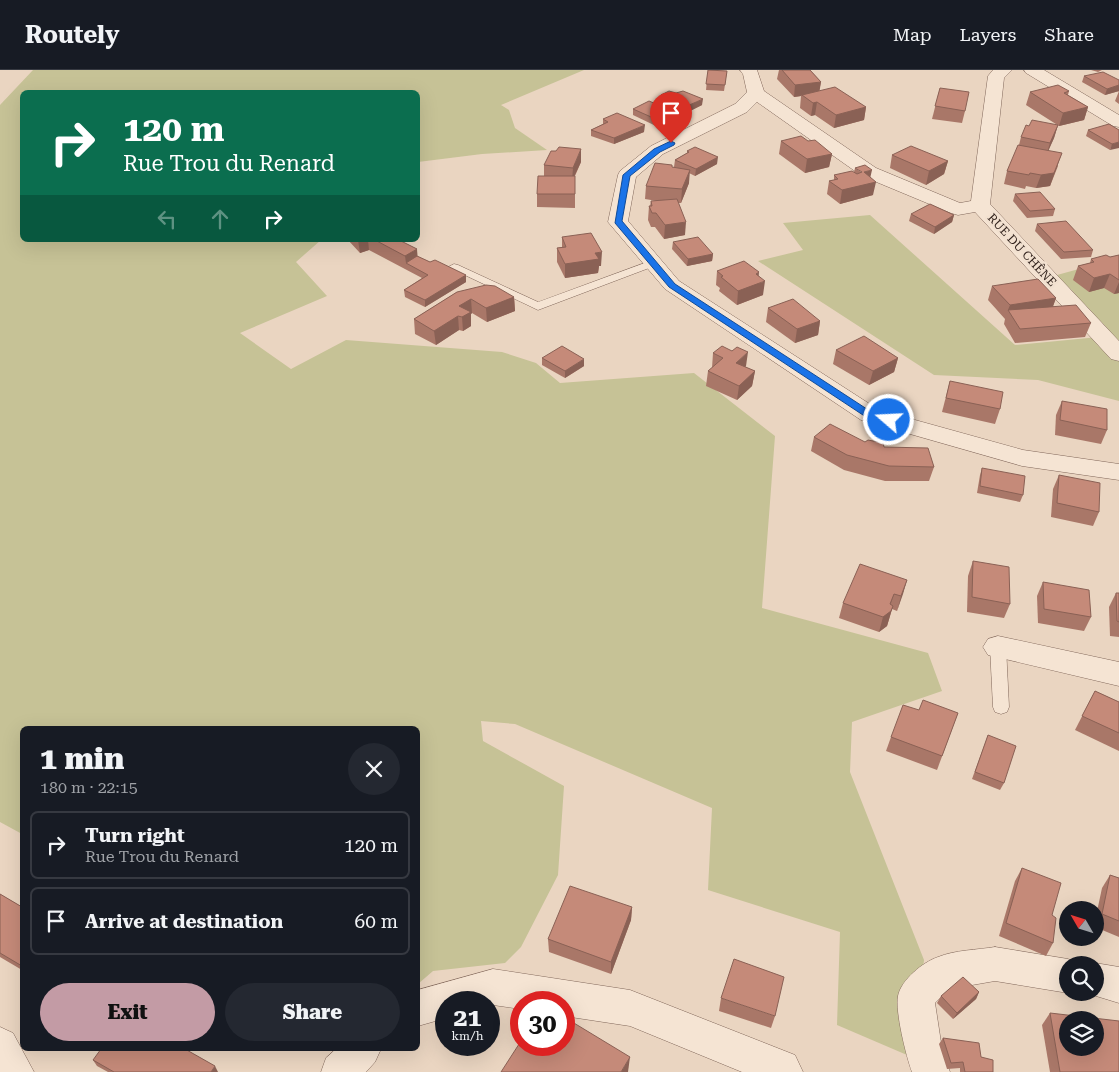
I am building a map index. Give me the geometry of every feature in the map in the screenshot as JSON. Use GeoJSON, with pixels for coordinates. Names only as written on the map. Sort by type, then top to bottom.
{"type":"FeatureCollection","features":[{"type":"Feature","properties":{"kind":"street"},"geometry":{"type":"LineString","coordinates":[[748,70],[751,73],[756,93],[869,172],[958,209],[980,205]]}},
{"type":"Feature","properties":{"kind":"street","name":"RUE DU CHÊNE"},"geometry":{"type":"LineString","coordinates":[[1004,70],[996,76],[980,205],[1119,354]]}},
{"type":"Feature","properties":{"kind":"street"},"geometry":{"type":"LineString","coordinates":[[1032,70],[1119,122]]}},
{"type":"Feature","properties":{"kind":"street"},"geometry":{"type":"LineString","coordinates":[[756,93],[741,108],[657,150],[626,175],[618,222],[672,285],[870,415],[1022,458],[1119,472]]}},
{"type":"Feature","properties":{"kind":"street"},"geometry":{"type":"LineString","coordinates":[[998,647],[1119,674]]}},
{"type":"Feature","properties":{"kind":"street"},"geometry":{"type":"LineString","coordinates":[[930,1072],[923,1049],[916,997],[940,973],[995,964],[1059,975]]}},
{"type":"Feature","properties":{"kind":"street"},"geometry":{"type":"LineString","coordinates":[[1104,982],[1119,985]]}},
{"type":"Feature","properties":{"kind":"street"},"geometry":{"type":"LineString","coordinates":[[420,1007],[493,987],[630,1008],[781,1069],[784,1072]]}},
{"type":"Feature","properties":{"kind":"street"},"geometry":{"type":"LineString","coordinates":[[0,1046],[15,1072]]}},
{"type":"Feature","properties":{"kind":"street"},"geometry":{"type":"LineString","coordinates":[[340,1072],[360,1051]]}},
{"type":"Feature","properties":{"kind":"lane"},"geometry":{"type":"LineString","coordinates":[[454,267],[538,306],[653,263]]}},
{"type":"Feature","properties":{"kind":"lane"},"geometry":{"type":"LineString","coordinates":[[998,647],[1001,707]]}},
{"type":"Feature","properties":{"kind":"shaded area"},"geometry":{"type":"Polygon","coordinates":[[[33,70],[584,70],[501,105],[509,110],[515,128],[547,150],[482,154],[420,162],[420,90],[20,90],[20,242],[319,242],[296,262],[327,296],[240,333],[291,369],[346,340],[502,352],[536,363],[560,383],[694,373],[775,436],[762,608],[928,653],[942,691],[852,722],[850,772],[924,960],[914,1058],[837,1025],[840,932],[708,890],[712,808],[515,724],[481,721],[483,741],[564,786],[558,875],[521,947],[505,963],[433,971],[420,982],[420,726],[20,726],[20,833],[0,822],[0,105],[33,70]]]}},
{"type":"Feature","properties":{"kind":"shaded area"},"geometry":{"type":"Polygon","coordinates":[[[870,215],[1015,345],[1109,336],[1057,275],[1119,258],[1119,401],[1038,380],[934,375],[758,261],[803,250],[783,223],[870,215]]]}},
{"type":"Feature","properties":{"kind":"building"},"geometry":{"type":"Polygon","coordinates":[[[708,70],[727,71],[725,85],[706,84],[708,70]]]}},
{"type":"Feature","properties":{"kind":"building"},"geometry":{"type":"Polygon","coordinates":[[[782,70],[810,70],[821,82],[795,85],[782,70]]]}},
{"type":"Feature","properties":{"kind":"building"},"geometry":{"type":"Polygon","coordinates":[[[1103,72],[1119,80],[1119,85],[1107,89],[1084,76],[1103,72]]]}},
{"type":"Feature","properties":{"kind":"building"},"geometry":{"type":"Polygon","coordinates":[[[1058,85],[1069,91],[1064,93],[1088,107],[1063,113],[1030,92],[1058,85]]]}},
{"type":"Feature","properties":{"kind":"building"},"geometry":{"type":"Polygon","coordinates":[[[835,87],[866,107],[836,115],[817,102],[813,103],[802,95],[835,87]]]}},
{"type":"Feature","properties":{"kind":"building"},"geometry":{"type":"Polygon","coordinates":[[[940,88],[969,92],[965,111],[935,106],[940,88]]]}},
{"type":"Feature","properties":{"kind":"building"},"geometry":{"type":"Polygon","coordinates":[[[669,91],[676,93],[683,91],[703,99],[687,106],[661,95],[669,91]]]}},
{"type":"Feature","properties":{"kind":"building"},"geometry":{"type":"Polygon","coordinates":[[[649,101],[675,112],[658,120],[633,109],[649,101]]]}},
{"type":"Feature","properties":{"kind":"building"},"geometry":{"type":"Polygon","coordinates":[[[617,113],[645,125],[614,138],[591,130],[608,122],[603,119],[617,113]]]}},
{"type":"Feature","properties":{"kind":"building"},"geometry":{"type":"Polygon","coordinates":[[[1032,120],[1058,125],[1050,143],[1021,137],[1026,125],[1029,126],[1032,120]]]}},
{"type":"Feature","properties":{"kind":"building"},"geometry":{"type":"Polygon","coordinates":[[[1109,124],[1119,130],[1119,142],[1112,144],[1088,130],[1109,124]]]}},
{"type":"Feature","properties":{"kind":"building"},"geometry":{"type":"Polygon","coordinates":[[[801,136],[808,141],[815,140],[832,154],[807,159],[781,141],[801,136]]]}},
{"type":"Feature","properties":{"kind":"building"},"geometry":{"type":"Polygon","coordinates":[[[1018,145],[1062,153],[1054,173],[1041,175],[1030,173],[1029,175],[1007,171],[1018,145]]]}},
{"type":"Feature","properties":{"kind":"building"},"geometry":{"type":"Polygon","coordinates":[[[911,146],[948,161],[929,171],[892,155],[911,146]]]}},
{"type":"Feature","properties":{"kind":"building"},"geometry":{"type":"Polygon","coordinates":[[[559,147],[581,149],[573,168],[544,165],[551,151],[556,151],[559,147]]]}},
{"type":"Feature","properties":{"kind":"building"},"geometry":{"type":"Polygon","coordinates":[[[695,147],[718,157],[696,169],[675,160],[695,147]]]}},
{"type":"Feature","properties":{"kind":"building"},"geometry":{"type":"Polygon","coordinates":[[[655,163],[690,170],[682,189],[646,186],[655,163]]]}},
{"type":"Feature","properties":{"kind":"building"},"geometry":{"type":"Polygon","coordinates":[[[865,165],[872,170],[864,172],[876,182],[842,190],[829,181],[838,179],[834,175],[852,171],[857,174],[862,172],[855,168],[865,165]]]}},
{"type":"Feature","properties":{"kind":"building"},"geometry":{"type":"Polygon","coordinates":[[[538,176],[575,176],[575,194],[537,194],[538,176]]]}},
{"type":"Feature","properties":{"kind":"building"},"geometry":{"type":"Polygon","coordinates":[[[1040,192],[1055,209],[1030,211],[1015,194],[1040,192]]]}},
{"type":"Feature","properties":{"kind":"building"},"geometry":{"type":"Polygon","coordinates":[[[677,199],[686,222],[665,225],[656,213],[652,213],[649,206],[652,206],[651,201],[677,199]]]}},
{"type":"Feature","properties":{"kind":"building"},"geometry":{"type":"Polygon","coordinates":[[[930,204],[954,215],[935,227],[911,214],[930,204]]]}},
{"type":"Feature","properties":{"kind":"building"},"geometry":{"type":"Polygon","coordinates":[[[1066,221],[1093,250],[1064,252],[1037,224],[1066,221]]]}},
{"type":"Feature","properties":{"kind":"building"},"geometry":{"type":"Polygon","coordinates":[[[591,233],[602,252],[595,253],[599,259],[565,264],[557,248],[566,247],[562,237],[591,233]]]}},
{"type":"Feature","properties":{"kind":"building"},"geometry":{"type":"Polygon","coordinates":[[[698,237],[713,254],[688,259],[673,242],[698,237]]]}},
{"type":"Feature","properties":{"kind":"building"},"geometry":{"type":"Polygon","coordinates":[[[379,242],[403,242],[417,249],[405,256],[379,242]]]}},
{"type":"Feature","properties":{"kind":"building"},"geometry":{"type":"Polygon","coordinates":[[[1106,255],[1110,257],[1119,255],[1119,280],[1110,274],[1094,278],[1078,266],[1094,262],[1091,259],[1106,255]]]}},
{"type":"Feature","properties":{"kind":"building"},"geometry":{"type":"Polygon","coordinates":[[[417,256],[430,262],[435,260],[466,275],[425,300],[404,290],[428,275],[406,263],[417,256]]]}},
{"type":"Feature","properties":{"kind":"building"},"geometry":{"type":"Polygon","coordinates":[[[744,261],[759,272],[756,274],[765,281],[738,291],[721,277],[723,276],[717,271],[744,261]]]}},
{"type":"Feature","properties":{"kind":"building"},"geometry":{"type":"Polygon","coordinates":[[[1038,279],[1056,298],[1010,305],[992,286],[1038,279]]]}},
{"type":"Feature","properties":{"kind":"building"},"geometry":{"type":"Polygon","coordinates":[[[486,285],[495,286],[514,297],[486,308],[471,299],[459,306],[471,312],[462,317],[458,316],[434,331],[414,319],[457,292],[486,285]]]}},
{"type":"Feature","properties":{"kind":"building"},"geometry":{"type":"Polygon","coordinates":[[[793,299],[820,321],[797,329],[768,308],[793,299]]]}},
{"type":"Feature","properties":{"kind":"building"},"geometry":{"type":"Polygon","coordinates":[[[1076,305],[1091,323],[1020,329],[1008,310],[1076,305]]]}},
{"type":"Feature","properties":{"kind":"building"},"geometry":{"type":"Polygon","coordinates":[[[864,336],[898,358],[873,371],[836,350],[864,336]]]}},
{"type":"Feature","properties":{"kind":"building"},"geometry":{"type":"Polygon","coordinates":[[[562,346],[584,359],[565,371],[542,358],[562,346]]]}},
{"type":"Feature","properties":{"kind":"building"},"geometry":{"type":"Polygon","coordinates":[[[722,346],[732,351],[737,347],[748,352],[736,363],[755,371],[739,386],[708,371],[723,358],[713,353],[722,346]]]}},
{"type":"Feature","properties":{"kind":"building"},"geometry":{"type":"Polygon","coordinates":[[[950,381],[1003,392],[1000,409],[946,398],[950,381]]]}},
{"type":"Feature","properties":{"kind":"building"},"geometry":{"type":"Polygon","coordinates":[[[1062,401],[1107,409],[1107,430],[1060,420],[1062,401]]]}},
{"type":"Feature","properties":{"kind":"building"},"geometry":{"type":"Polygon","coordinates":[[[830,424],[865,442],[868,440],[883,443],[884,447],[928,448],[934,467],[889,466],[847,455],[814,437],[830,424]]]}},
{"type":"Feature","properties":{"kind":"building"},"geometry":{"type":"Polygon","coordinates":[[[982,468],[1025,476],[1023,495],[980,486],[982,468]]]}},
{"type":"Feature","properties":{"kind":"building"},"geometry":{"type":"Polygon","coordinates":[[[1059,475],[1100,483],[1099,512],[1057,503],[1059,475]]]}},
{"type":"Feature","properties":{"kind":"building"},"geometry":{"type":"Polygon","coordinates":[[[973,561],[1009,567],[1010,604],[972,597],[973,561]]]}},
{"type":"Feature","properties":{"kind":"building"},"geometry":{"type":"Polygon","coordinates":[[[860,564],[907,580],[901,596],[894,594],[890,604],[893,606],[891,611],[883,617],[843,603],[860,564]]]}},
{"type":"Feature","properties":{"kind":"building"},"geometry":{"type":"Polygon","coordinates":[[[1043,582],[1089,590],[1091,617],[1044,609],[1043,582]]]}},
{"type":"Feature","properties":{"kind":"building"},"geometry":{"type":"Polygon","coordinates":[[[1116,593],[1119,593],[1119,622],[1117,621],[1116,593]]]}},
{"type":"Feature","properties":{"kind":"building"},"geometry":{"type":"Polygon","coordinates":[[[1095,691],[1119,702],[1119,733],[1082,716],[1095,691]]]}},
{"type":"Feature","properties":{"kind":"building"},"geometry":{"type":"Polygon","coordinates":[[[923,700],[958,713],[942,756],[891,737],[903,705],[919,710],[923,700]]]}},
{"type":"Feature","properties":{"kind":"building"},"geometry":{"type":"Polygon","coordinates":[[[988,735],[1016,746],[1004,783],[975,772],[988,735]]]}},
{"type":"Feature","properties":{"kind":"building"},"geometry":{"type":"Polygon","coordinates":[[[1022,868],[1061,883],[1052,915],[1056,918],[1053,943],[1006,923],[1022,868]]]}},
{"type":"Feature","properties":{"kind":"building"},"geometry":{"type":"Polygon","coordinates":[[[1110,875],[1119,878],[1119,921],[1104,915],[1104,904],[1110,875]]]}},
{"type":"Feature","properties":{"kind":"building"},"geometry":{"type":"Polygon","coordinates":[[[570,886],[632,907],[611,962],[548,939],[570,886]]]}},
{"type":"Feature","properties":{"kind":"building"},"geometry":{"type":"Polygon","coordinates":[[[0,894],[20,906],[20,965],[0,953],[0,894]]]}},
{"type":"Feature","properties":{"kind":"building"},"geometry":{"type":"Polygon","coordinates":[[[734,959],[784,977],[775,1016],[721,998],[734,959]]]}},
{"type":"Feature","properties":{"kind":"building"},"geometry":{"type":"Polygon","coordinates":[[[963,977],[979,992],[957,1013],[941,996],[963,977]]]}},
{"type":"Feature","properties":{"kind":"building"},"geometry":{"type":"Polygon","coordinates":[[[1050,1013],[1059,1014],[1059,1056],[1104,1056],[1104,1019],[1119,1021],[1119,1072],[1060,1072],[1050,1013]]]}},
{"type":"Feature","properties":{"kind":"building"},"geometry":{"type":"Polygon","coordinates":[[[575,1024],[630,1057],[621,1072],[501,1072],[511,1056],[575,1056],[575,1024]]]}},
{"type":"Feature","properties":{"kind":"building"},"geometry":{"type":"Polygon","coordinates":[[[943,1038],[979,1043],[981,1057],[993,1060],[993,1072],[965,1072],[963,1062],[951,1063],[943,1038]]]}},
{"type":"Feature","properties":{"kind":"building"},"geometry":{"type":"Polygon","coordinates":[[[100,1051],[189,1051],[215,1066],[211,1072],[114,1072],[93,1060],[100,1051]]]}},
{"type":"Feature","properties":{"kind":"route"},"geometry":{"type":"LineString","coordinates":[[671,143],[657,150],[626,175],[618,222],[672,285],[870,415],[889,420]]}}]}
